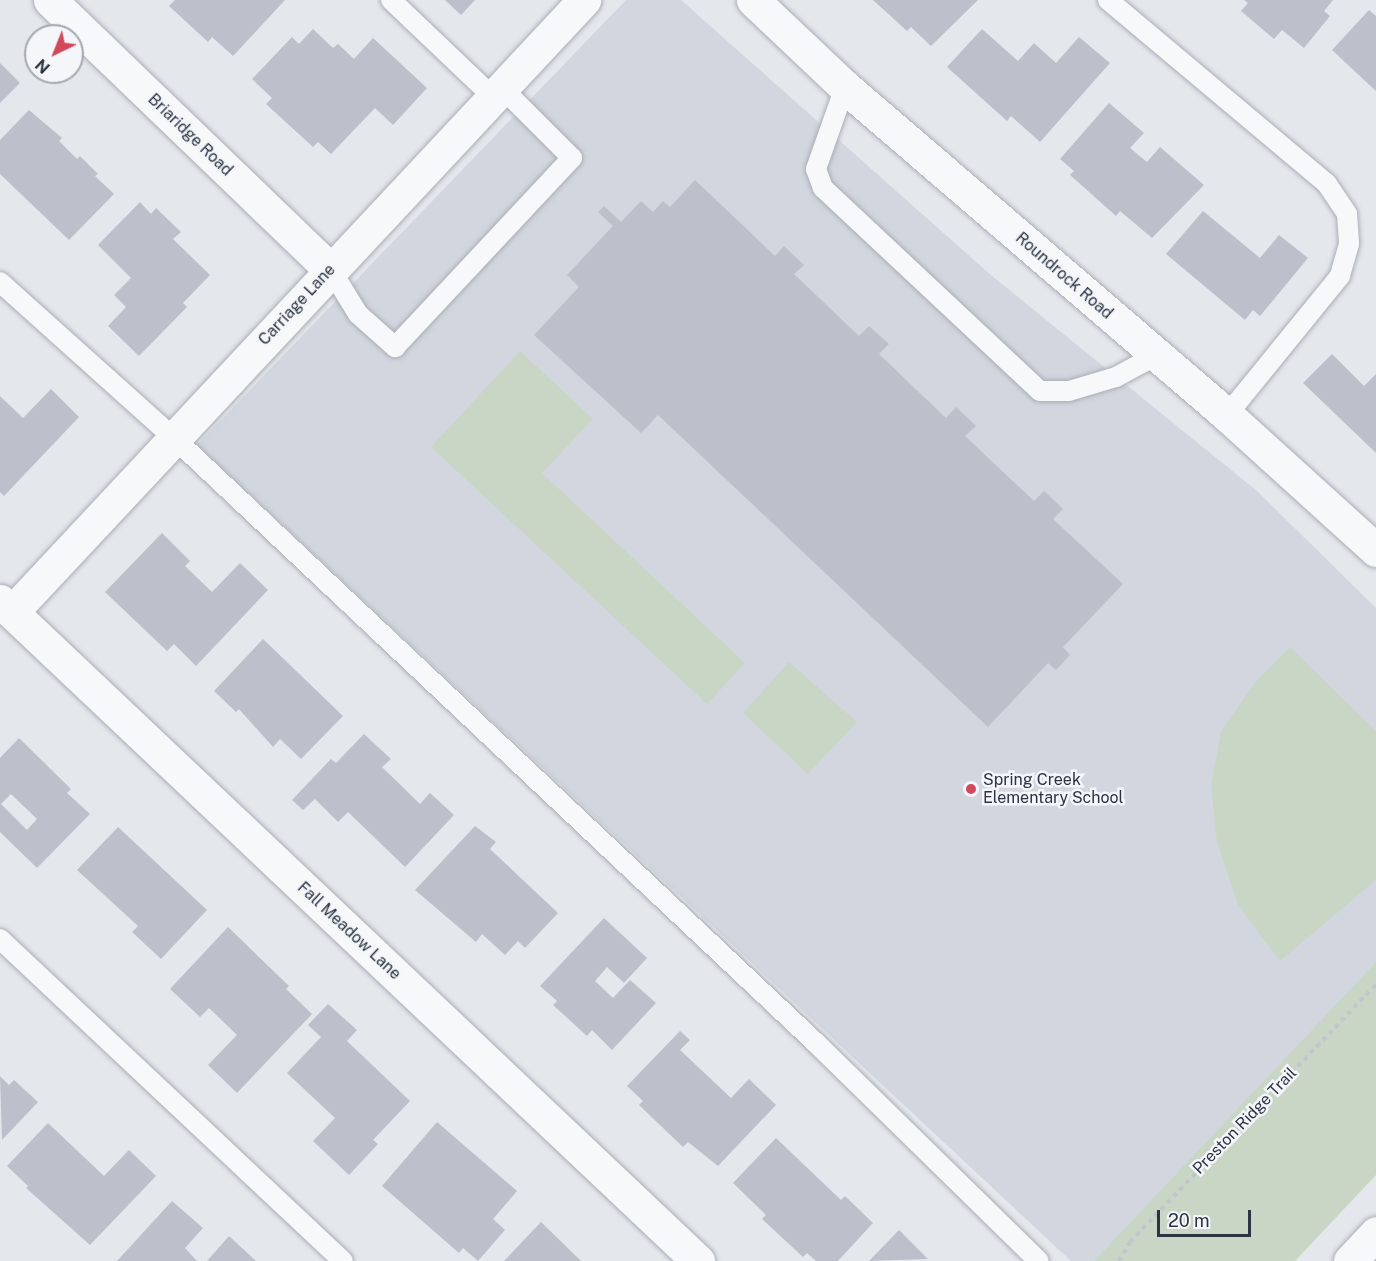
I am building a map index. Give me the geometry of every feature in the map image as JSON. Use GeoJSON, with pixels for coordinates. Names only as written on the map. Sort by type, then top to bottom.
{"type":"FeatureCollection","features":[{"type":"Feature","properties":{"kind":"street","name":"Briaridge Road"},"geometry":{"type":"LineString","coordinates":[[50,0],[330,270]]}},
{"type":"Feature","properties":{"kind":"street","name":"Carriage Lane"},"geometry":{"type":"LineString","coordinates":[[6,607],[174,438],[585,0]]}},
{"type":"Feature","properties":{"kind":"street","name":"Roundrock Road"},"geometry":{"type":"LineString","coordinates":[[753,0],[845,87],[1227,415],[1376,550]]}},
{"type":"Feature","properties":{"kind":"street","name":"Fall Meadow Lane"},"geometry":{"type":"LineString","coordinates":[[6,607],[698,1261]]}},
{"type":"Feature","properties":{"kind":"street"},"geometry":{"type":"LineString","coordinates":[[1350,1261],[1376,1233]]}},
{"type":"Feature","properties":{"kind":"lane"},"geometry":{"type":"LineString","coordinates":[[330,270],[358,314],[395,347],[572,158],[392,0]]}},
{"type":"Feature","properties":{"kind":"lane"},"geometry":{"type":"LineString","coordinates":[[1108,0],[1327,184],[1347,214],[1349,244],[1340,276],[1227,415]]}},
{"type":"Feature","properties":{"kind":"lane"},"geometry":{"type":"LineString","coordinates":[[845,87],[816,169],[823,188],[1040,391],[1069,391],[1116,377],[1156,355]]}},
{"type":"Feature","properties":{"kind":"lane"},"geometry":{"type":"LineString","coordinates":[[0,282],[174,438],[815,1042],[1039,1261]]}},
{"type":"Feature","properties":{"kind":"lane"},"geometry":{"type":"LineString","coordinates":[[0,939],[343,1261]]}},
{"type":"Feature","properties":{"kind":"path","name":"Preston Ridge Trail"},"geometry":{"type":"LineString","coordinates":[[1119,1261],[1130,1242],[1376,985]]}},
{"type":"Feature","properties":{"kind":"shaded area","name":"Spring Creek Elementary School"},"geometry":{"type":"Polygon","coordinates":[[[626,0],[681,0],[992,276],[1257,491],[1376,608],[1376,970],[1105,1261],[1071,1261],[197,445],[626,0]]]}},
{"type":"Feature","properties":{"kind":"green space"},"geometry":{"type":"Polygon","coordinates":[[[520,351],[593,419],[542,473],[745,663],[707,704],[431,447],[520,351]]]}},
{"type":"Feature","properties":{"kind":"green space"},"geometry":{"type":"Polygon","coordinates":[[[1290,647],[1376,731],[1376,880],[1280,961],[1238,905],[1217,842],[1211,786],[1221,731],[1253,685],[1290,647]]]}},
{"type":"Feature","properties":{"kind":"green space"},"geometry":{"type":"Polygon","coordinates":[[[789,662],[857,722],[808,774],[743,713],[789,662]]]}},
{"type":"Feature","properties":{"kind":"green space"},"geometry":{"type":"Polygon","coordinates":[[[1376,962],[1376,1175],[1295,1261],[1094,1261],[1376,962]]]}},
{"type":"Feature","properties":{"kind":"building"},"geometry":{"type":"Polygon","coordinates":[[[175,0],[285,0],[233,56],[212,37],[208,42],[169,6],[175,0]]]}},
{"type":"Feature","properties":{"kind":"building"},"geometry":{"type":"Polygon","coordinates":[[[445,0],[475,0],[461,15],[445,0]]]}},
{"type":"Feature","properties":{"kind":"building"},"geometry":{"type":"Polygon","coordinates":[[[873,0],[978,0],[931,46],[911,27],[907,31],[873,0]]]}},
{"type":"Feature","properties":{"kind":"building"},"geometry":{"type":"Polygon","coordinates":[[[1244,0],[1333,0],[1324,11],[1330,16],[1304,48],[1282,30],[1274,39],[1241,11],[1248,3],[1244,0]]]}},
{"type":"Feature","properties":{"kind":"building"},"geometry":{"type":"Polygon","coordinates":[[[1369,10],[1376,16],[1376,91],[1332,50],[1369,10]]]}},
{"type":"Feature","properties":{"kind":"building"},"geometry":{"type":"Polygon","coordinates":[[[313,29],[333,48],[338,44],[354,59],[373,38],[427,88],[393,125],[375,108],[331,154],[318,142],[313,147],[266,104],[272,98],[252,79],[292,37],[299,44],[313,29]]]}},
{"type":"Feature","properties":{"kind":"building"},"geometry":{"type":"Polygon","coordinates":[[[982,29],[1018,61],[1034,43],[1056,63],[1079,37],[1110,63],[1040,142],[1011,116],[1007,121],[947,67],[982,29]]]}},
{"type":"Feature","properties":{"kind":"building"},"geometry":{"type":"Polygon","coordinates":[[[0,63],[20,83],[0,103],[0,63]]]}},
{"type":"Feature","properties":{"kind":"building"},"geometry":{"type":"Polygon","coordinates":[[[1109,103],[1144,133],[1130,148],[1147,162],[1160,147],[1204,185],[1152,238],[1120,211],[1116,216],[1070,175],[1074,171],[1060,159],[1109,103]]]}},
{"type":"Feature","properties":{"kind":"building"},"geometry":{"type":"Polygon","coordinates":[[[29,110],[62,138],[59,141],[77,159],[80,156],[98,174],[95,176],[114,194],[69,240],[0,174],[0,140],[29,110]]]}},
{"type":"Feature","properties":{"kind":"building"},"geometry":{"type":"Polygon","coordinates":[[[695,180],[775,256],[784,246],[804,265],[794,274],[859,336],[869,326],[889,344],[879,354],[946,418],[956,407],[976,426],[965,436],[1034,501],[1044,491],[1063,509],[1053,519],[1123,584],[1063,647],[1070,655],[1056,670],[1048,663],[988,727],[658,415],[641,433],[534,335],[579,287],[567,275],[613,226],[598,212],[604,206],[621,222],[641,201],[653,212],[663,201],[670,207],[695,180]]]}},
{"type":"Feature","properties":{"kind":"building"},"geometry":{"type":"Polygon","coordinates":[[[140,202],[151,214],[156,208],[181,232],[173,239],[210,275],[183,303],[187,307],[139,356],[108,326],[126,307],[114,295],[131,278],[98,245],[140,202]]]}},
{"type":"Feature","properties":{"kind":"building"},"geometry":{"type":"Polygon","coordinates":[[[1203,211],[1260,258],[1279,235],[1308,258],[1260,316],[1253,310],[1245,320],[1166,254],[1203,211]]]}},
{"type":"Feature","properties":{"kind":"building"},"geometry":{"type":"Polygon","coordinates":[[[1332,354],[1364,386],[1376,374],[1376,453],[1303,383],[1332,354]]]}},
{"type":"Feature","properties":{"kind":"building"},"geometry":{"type":"Polygon","coordinates":[[[51,389],[79,417],[4,496],[0,492],[0,396],[23,418],[51,389]]]}},
{"type":"Feature","properties":{"kind":"building"},"geometry":{"type":"Polygon","coordinates":[[[162,533],[190,561],[185,566],[212,592],[240,563],[268,590],[196,666],[174,644],[167,651],[105,592],[162,533]]]}},
{"type":"Feature","properties":{"kind":"building"},"geometry":{"type":"Polygon","coordinates":[[[263,639],[343,716],[301,759],[280,739],[273,747],[239,709],[236,712],[214,691],[263,639]]]}},
{"type":"Feature","properties":{"kind":"building"},"geometry":{"type":"Polygon","coordinates":[[[364,734],[391,759],[382,767],[420,804],[430,793],[454,815],[405,867],[348,812],[338,822],[315,799],[303,810],[292,800],[331,759],[336,763],[364,734]]]}},
{"type":"Feature","properties":{"kind":"building"},"geometry":{"type":"Polygon","coordinates":[[[19,738],[71,789],[67,793],[90,814],[37,868],[0,832],[0,758],[19,738]],[[11,794],[1,804],[27,830],[37,819],[11,794]]]}},
{"type":"Feature","properties":{"kind":"building"},"geometry":{"type":"Polygon","coordinates":[[[475,826],[496,842],[490,849],[558,913],[525,948],[518,941],[505,955],[482,934],[476,942],[415,890],[475,826]]]}},
{"type":"Feature","properties":{"kind":"building"},"geometry":{"type":"Polygon","coordinates":[[[118,827],[207,910],[161,959],[132,932],[138,926],[77,870],[118,827]]]}},
{"type":"Feature","properties":{"kind":"building"},"geometry":{"type":"Polygon","coordinates":[[[604,918],[647,958],[624,983],[607,967],[595,981],[613,998],[630,980],[656,1003],[612,1050],[592,1030],[587,1036],[553,1005],[557,1001],[540,986],[604,918]]]}},
{"type":"Feature","properties":{"kind":"building"},"geometry":{"type":"Polygon","coordinates":[[[228,927],[289,986],[286,989],[312,1014],[237,1093],[208,1065],[237,1035],[209,1008],[200,1017],[170,989],[228,927]]]}},
{"type":"Feature","properties":{"kind":"building"},"geometry":{"type":"Polygon","coordinates":[[[328,1004],[357,1030],[347,1041],[410,1101],[373,1140],[378,1144],[349,1175],[313,1141],[335,1118],[287,1073],[321,1037],[308,1025],[328,1004]]]}},
{"type":"Feature","properties":{"kind":"building"},"geometry":{"type":"Polygon","coordinates":[[[680,1031],[690,1040],[680,1050],[731,1098],[749,1079],[776,1105],[718,1166],[688,1142],[683,1147],[639,1105],[643,1101],[627,1086],[680,1031]]]}},
{"type":"Feature","properties":{"kind":"building"},"geometry":{"type":"Polygon","coordinates":[[[0,1076],[9,1085],[14,1080],[38,1102],[2,1140],[0,1076]]]}},
{"type":"Feature","properties":{"kind":"building"},"geometry":{"type":"Polygon","coordinates":[[[437,1122],[517,1191],[493,1219],[505,1230],[478,1261],[463,1248],[459,1253],[382,1186],[437,1122]]]}},
{"type":"Feature","properties":{"kind":"building"},"geometry":{"type":"Polygon","coordinates":[[[48,1123],[104,1176],[129,1150],[156,1176],[90,1245],[26,1188],[28,1186],[7,1166],[48,1123]]]}},
{"type":"Feature","properties":{"kind":"building"},"geometry":{"type":"Polygon","coordinates":[[[776,1138],[841,1200],[845,1196],[873,1223],[838,1261],[816,1261],[807,1253],[803,1257],[762,1219],[766,1215],[733,1183],[776,1138]]]}},
{"type":"Feature","properties":{"kind":"building"},"geometry":{"type":"Polygon","coordinates":[[[172,1201],[203,1228],[185,1248],[197,1261],[117,1261],[172,1201]]]}},
{"type":"Feature","properties":{"kind":"building"},"geometry":{"type":"Polygon","coordinates":[[[541,1222],[581,1261],[504,1261],[541,1222]]]}},
{"type":"Feature","properties":{"kind":"building"},"geometry":{"type":"Polygon","coordinates":[[[899,1230],[928,1259],[869,1261],[899,1230]]]}},
{"type":"Feature","properties":{"kind":"building"},"geometry":{"type":"Polygon","coordinates":[[[229,1236],[256,1261],[207,1261],[229,1236]]]}},
{"type":"Feature","properties":{"kind":"place","name":"Spring Creek Elementary School"},"geometry":{"type":"Point","coordinates":[971,789]}}]}
